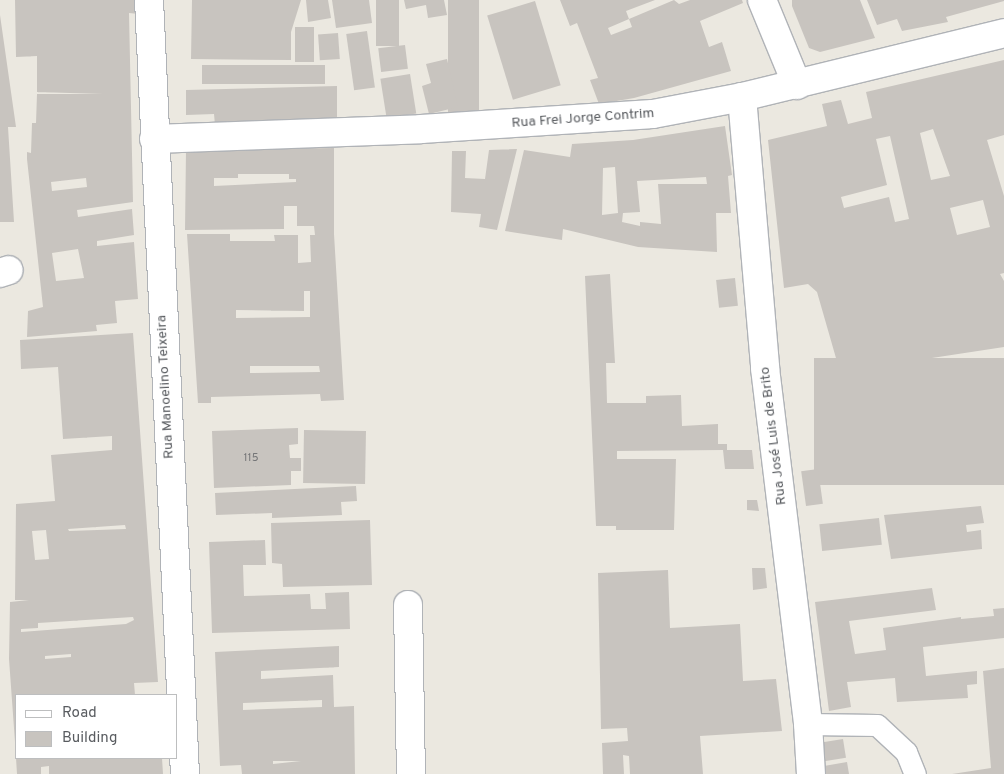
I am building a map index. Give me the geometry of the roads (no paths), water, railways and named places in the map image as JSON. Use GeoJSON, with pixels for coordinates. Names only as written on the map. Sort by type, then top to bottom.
{"type":"FeatureCollection","features":[{"type":"Feature","properties":{"kind":"street","name":"Rua Manoelino Teixeira"},"geometry":{"type":"LineString","coordinates":[[149,0],[154,139],[186,774]]}},
{"type":"Feature","properties":{"kind":"street"},"geometry":{"type":"LineString","coordinates":[[762,0],[797,84]]}},
{"type":"Feature","properties":{"kind":"street","name":"Rua Frei Jorge Contrim"},"geometry":{"type":"LineString","coordinates":[[154,139],[572,121],[653,114],[742,97],[1004,33]]}},
{"type":"Feature","properties":{"kind":"street","name":"Rua José Luis de Brito"},"geometry":{"type":"LineString","coordinates":[[742,97],[765,368],[808,724],[811,774]]}},
{"type":"Feature","properties":{"kind":"street"},"geometry":{"type":"LineString","coordinates":[[408,605],[411,774]]}},
{"type":"Feature","properties":{"kind":"lane"},"geometry":{"type":"LineString","coordinates":[[808,724],[877,725],[906,752],[916,774]]}}]}
